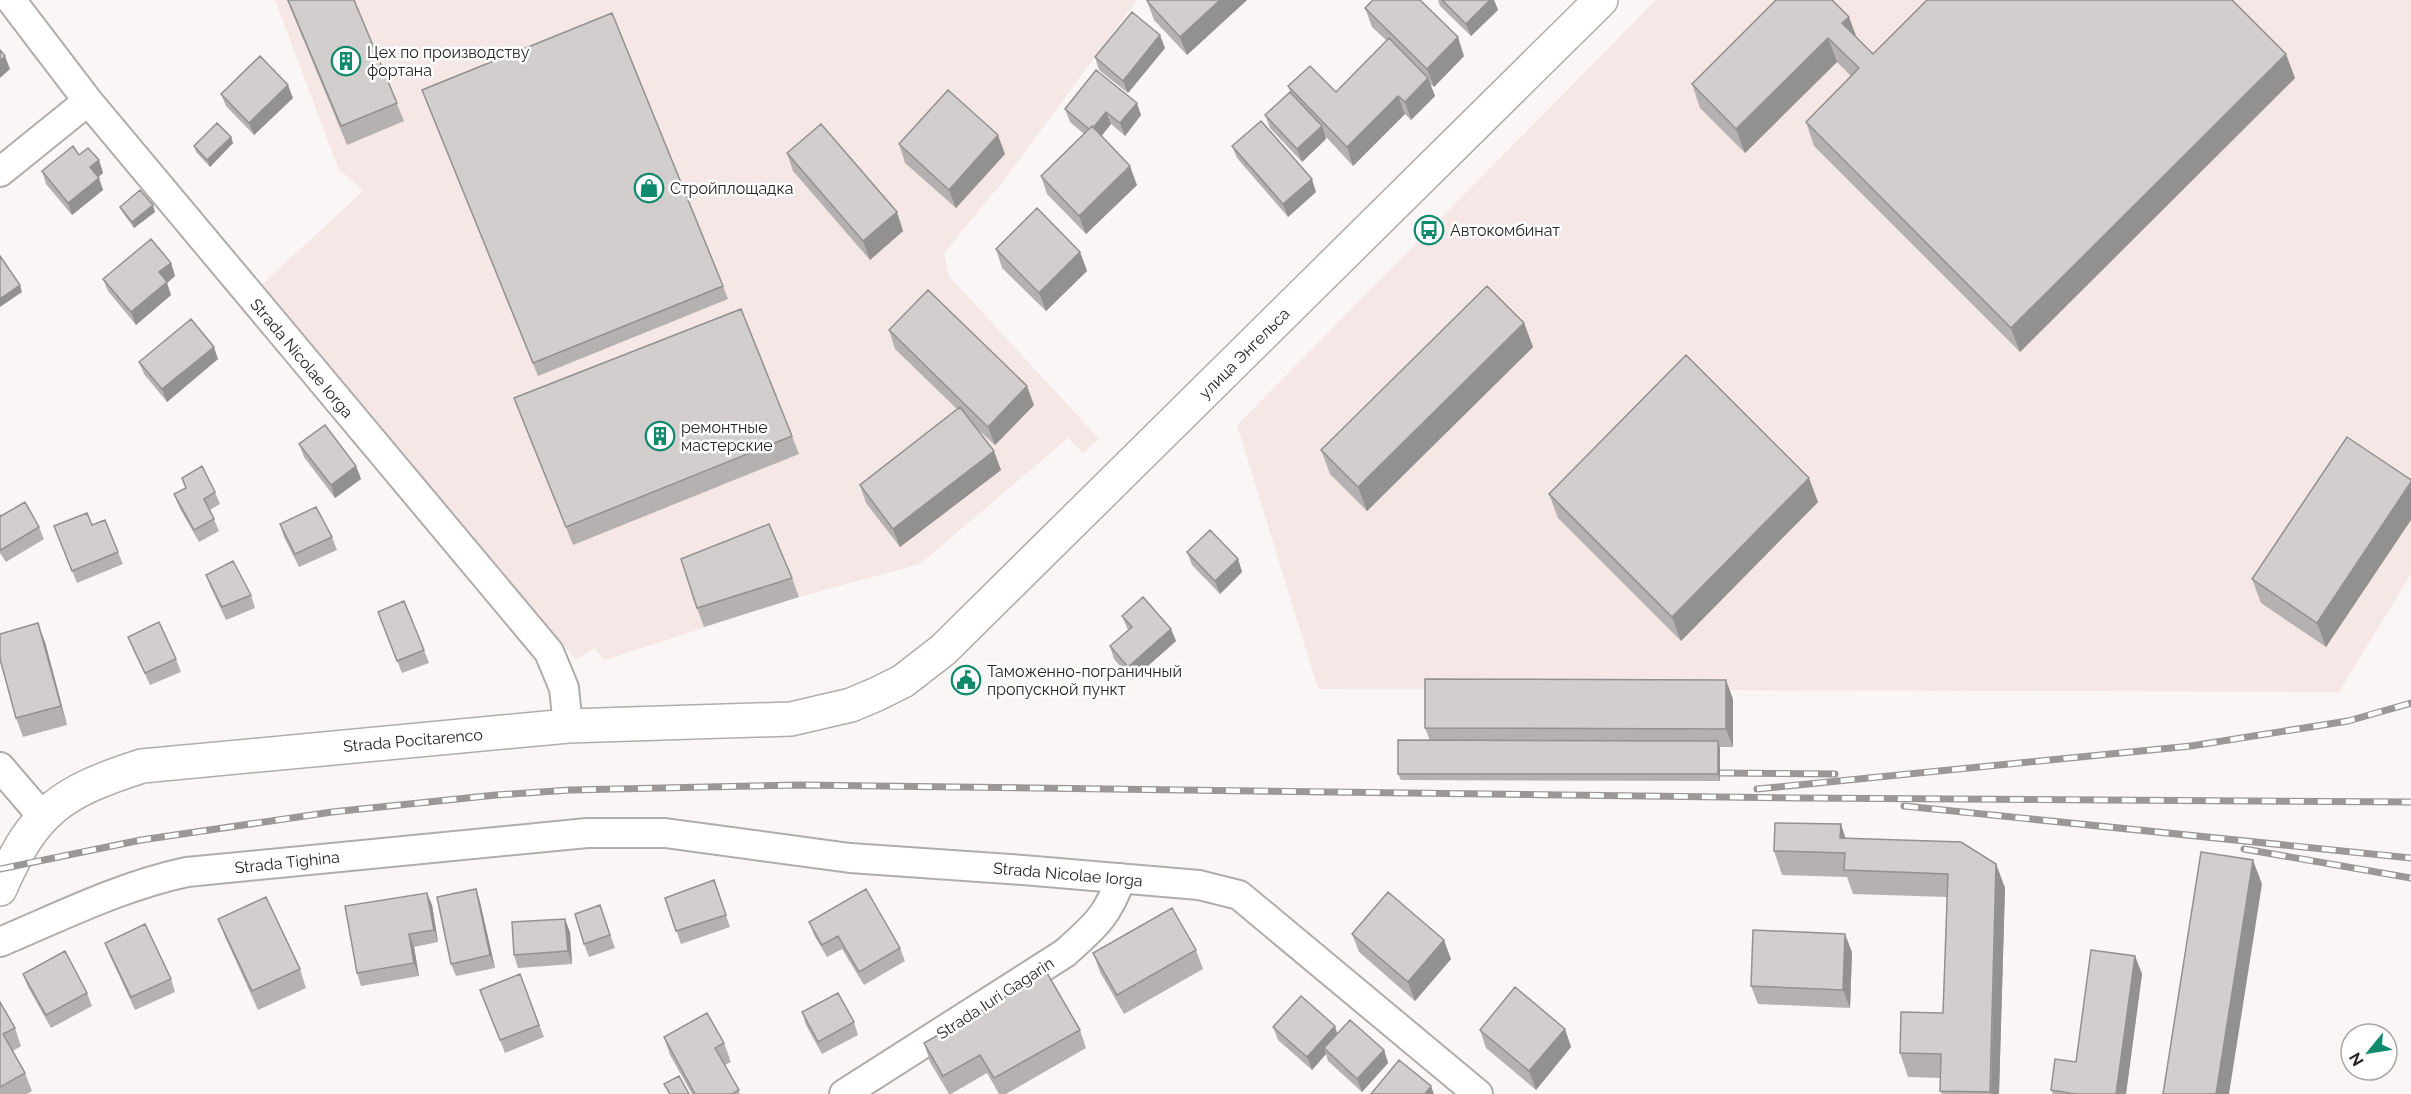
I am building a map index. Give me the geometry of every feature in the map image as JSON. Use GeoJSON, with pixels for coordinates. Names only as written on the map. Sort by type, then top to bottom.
{"type":"FeatureCollection","features":[{"type":"Feature","properties":{"kind":"street","name":"Strada Nicolae Iorga"},"geometry":{"type":"LineString","coordinates":[[11,0],[88,101],[549,652],[564,688],[568,726]]}},
{"type":"Feature","properties":{"kind":"street","name":"улица Энгельса"},"geometry":{"type":"LineString","coordinates":[[878,694],[903,681],[942,650],[1601,0]]}},
{"type":"Feature","properties":{"kind":"street"},"geometry":{"type":"LineString","coordinates":[[0,172],[88,101]]}},
{"type":"Feature","properties":{"kind":"street","name":"Strada Pocitarenco"},"geometry":{"type":"LineString","coordinates":[[0,889],[23,841],[42,816],[73,793],[91,784],[142,766],[568,726],[791,719],[823,713],[878,694]]}},
{"type":"Feature","properties":{"kind":"street"},"geometry":{"type":"LineString","coordinates":[[0,767],[42,816]]}},
{"type":"Feature","properties":{"kind":"street","name":"Strada Nicolae Iorga"},"geometry":{"type":"LineString","coordinates":[[586,833],[665,833],[850,858],[1199,885],[1239,895],[1478,1094]]}},
{"type":"Feature","properties":{"kind":"street","name":"Strada Tighina"},"geometry":{"type":"LineString","coordinates":[[0,942],[122,889],[187,872],[586,833]]}},
{"type":"Feature","properties":{"kind":"street","name":"Strada Iuri Gagarin"},"geometry":{"type":"LineString","coordinates":[[844,1094],[1065,952],[1097,924],[1113,903],[1121,878]]}},
{"type":"Feature","properties":{"kind":"shaded area"},"geometry":{"type":"Polygon","coordinates":[[[275,0],[1137,0],[1001,184],[944,253],[949,276],[1099,439],[1083,453],[1068,438],[920,564],[799,597],[605,660],[594,648],[576,660],[259,287],[363,191],[338,168],[275,0]]]}},
{"type":"Feature","properties":{"kind":"shaded area"},"geometry":{"type":"Polygon","coordinates":[[[1656,0],[2411,0],[2411,574],[2339,692],[1318,689],[1237,425],[1656,0]]]}},
{"type":"Feature","properties":{"kind":"building","name":"Цех по производству фортана"},"geometry":{"type":"Polygon","coordinates":[[[288,0],[354,0],[397,103],[341,126],[288,0]]]}},
{"type":"Feature","properties":{"kind":"building"},"geometry":{"type":"Polygon","coordinates":[[[1220,0],[1180,37],[1147,1],[1220,0]]]}},
{"type":"Feature","properties":{"kind":"building"},"geometry":{"type":"Polygon","coordinates":[[[1373,0],[1420,0],[1458,37],[1427,69],[1365,8],[1373,0]]]}},
{"type":"Feature","properties":{"kind":"building"},"geometry":{"type":"Polygon","coordinates":[[[1442,0],[1490,0],[1466,24],[1442,0]]]}},
{"type":"Feature","properties":{"kind":"building"},"geometry":{"type":"Polygon","coordinates":[[[1776,0],[1832,0],[1849,17],[1842,23],[1873,54],[1927,0],[2232,0],[2286,54],[2011,328],[1806,122],[1859,68],[1828,38],[1736,129],[1692,84],[1776,0]]]}},
{"type":"Feature","properties":{"kind":"building"},"geometry":{"type":"Polygon","coordinates":[[[1132,12],[1160,35],[1123,81],[1095,57],[1132,12]]]}},
{"type":"Feature","properties":{"kind":"building"},"geometry":{"type":"Polygon","coordinates":[[[612,13],[723,286],[533,363],[422,90],[612,13]]]}},
{"type":"Feature","properties":{"kind":"building"},"geometry":{"type":"Polygon","coordinates":[[[1389,38],[1428,78],[1405,102],[1398,96],[1347,147],[1288,86],[1310,66],[1336,92],[1389,38]]]}},
{"type":"Feature","properties":{"kind":"building"},"geometry":{"type":"Polygon","coordinates":[[[0,50],[5,56],[0,61],[0,50]]]}},
{"type":"Feature","properties":{"kind":"building"},"geometry":{"type":"Polygon","coordinates":[[[260,56],[288,85],[249,123],[221,94],[260,56]]]}},
{"type":"Feature","properties":{"kind":"building"},"geometry":{"type":"Polygon","coordinates":[[[1096,70],[1137,103],[1120,123],[1106,112],[1093,128],[1092,126],[1089,129],[1065,109],[1096,70]]]}},
{"type":"Feature","properties":{"kind":"building"},"geometry":{"type":"Polygon","coordinates":[[[948,90],[998,135],[949,190],[899,144],[948,90]]]}},
{"type":"Feature","properties":{"kind":"building"},"geometry":{"type":"Polygon","coordinates":[[[1290,92],[1322,126],[1297,149],[1265,115],[1290,92]]]}},
{"type":"Feature","properties":{"kind":"building"},"geometry":{"type":"Polygon","coordinates":[[[1261,121],[1312,179],[1283,204],[1232,146],[1261,121]]]}},
{"type":"Feature","properties":{"kind":"building"},"geometry":{"type":"Polygon","coordinates":[[[217,123],[231,137],[207,160],[194,146],[217,123]]]}},
{"type":"Feature","properties":{"kind":"building"},"geometry":{"type":"Polygon","coordinates":[[[821,124],[897,212],[863,241],[787,153],[821,124]]]}},
{"type":"Feature","properties":{"kind":"building"},"geometry":{"type":"Polygon","coordinates":[[[1092,126],[1130,166],[1079,216],[1041,176],[1092,126]]]}},
{"type":"Feature","properties":{"kind":"building"},"geometry":{"type":"Polygon","coordinates":[[[73,146],[79,155],[88,148],[99,160],[90,167],[99,178],[68,203],[42,171],[73,146]]]}},
{"type":"Feature","properties":{"kind":"building"},"geometry":{"type":"Polygon","coordinates":[[[140,190],[153,205],[132,222],[120,207],[140,190]]]}},
{"type":"Feature","properties":{"kind":"building"},"geometry":{"type":"Polygon","coordinates":[[[1037,208],[1080,252],[1039,293],[996,249],[1037,208]]]}},
{"type":"Feature","properties":{"kind":"building"},"geometry":{"type":"Polygon","coordinates":[[[151,239],[171,263],[159,272],[167,282],[131,312],[103,279],[151,239]]]}},
{"type":"Feature","properties":{"kind":"building"},"geometry":{"type":"Polygon","coordinates":[[[0,256],[20,285],[0,299],[0,256]]]}},
{"type":"Feature","properties":{"kind":"building"},"geometry":{"type":"Polygon","coordinates":[[[1487,286],[1524,323],[1358,487],[1321,450],[1487,286]]]}},
{"type":"Feature","properties":{"kind":"building"},"geometry":{"type":"Polygon","coordinates":[[[928,290],[1027,386],[988,427],[889,330],[928,290]]]}},
{"type":"Feature","properties":{"kind":"building","name":"ремонтные мастерские"},"geometry":{"type":"Polygon","coordinates":[[[741,309],[792,436],[566,527],[514,398],[741,309]]]}},
{"type":"Feature","properties":{"kind":"building"},"geometry":{"type":"Polygon","coordinates":[[[191,319],[214,347],[162,389],[139,362],[191,319]]]}},
{"type":"Feature","properties":{"kind":"building"},"geometry":{"type":"Polygon","coordinates":[[[1686,355],[1809,478],[1672,617],[1549,494],[1686,355]]]}},
{"type":"Feature","properties":{"kind":"building"},"geometry":{"type":"Polygon","coordinates":[[[960,407],[994,451],[893,529],[860,485],[960,407]]]}},
{"type":"Feature","properties":{"kind":"building"},"geometry":{"type":"Polygon","coordinates":[[[325,425],[356,466],[331,485],[299,444],[325,425]]]}},
{"type":"Feature","properties":{"kind":"building"},"geometry":{"type":"Polygon","coordinates":[[[2347,437],[2411,482],[2317,623],[2252,579],[2347,437]]]}},
{"type":"Feature","properties":{"kind":"building"},"geometry":{"type":"Polygon","coordinates":[[[202,466],[215,492],[204,499],[214,519],[194,530],[174,494],[186,488],[182,478],[202,466]]]}},
{"type":"Feature","properties":{"kind":"building"},"geometry":{"type":"Polygon","coordinates":[[[25,502],[39,527],[1,550],[0,515],[25,502]]]}},
{"type":"Feature","properties":{"kind":"building"},"geometry":{"type":"Polygon","coordinates":[[[316,507],[332,537],[295,554],[280,524],[316,507]]]}},
{"type":"Feature","properties":{"kind":"building"},"geometry":{"type":"Polygon","coordinates":[[[87,513],[92,525],[105,520],[118,552],[72,571],[54,526],[87,513]]]}},
{"type":"Feature","properties":{"kind":"building"},"geometry":{"type":"Polygon","coordinates":[[[769,524],[792,578],[697,608],[681,559],[769,524]]]}},
{"type":"Feature","properties":{"kind":"building"},"geometry":{"type":"Polygon","coordinates":[[[1210,530],[1238,559],[1215,581],[1187,552],[1210,530]]]}},
{"type":"Feature","properties":{"kind":"building"},"geometry":{"type":"Polygon","coordinates":[[[233,561],[251,595],[222,607],[206,575],[233,561]]]}},
{"type":"Feature","properties":{"kind":"building"},"geometry":{"type":"Polygon","coordinates":[[[1143,597],[1171,629],[1128,667],[1110,646],[1132,627],[1122,616],[1143,597]]]}},
{"type":"Feature","properties":{"kind":"building"},"geometry":{"type":"Polygon","coordinates":[[[404,601],[424,650],[397,661],[378,612],[404,601]]]}},
{"type":"Feature","properties":{"kind":"building"},"geometry":{"type":"Polygon","coordinates":[[[159,622],[176,659],[145,673],[128,637],[159,622]]]}},
{"type":"Feature","properties":{"kind":"building"},"geometry":{"type":"Polygon","coordinates":[[[38,623],[61,706],[16,718],[0,659],[0,634],[38,623]]]}},
{"type":"Feature","properties":{"kind":"building"},"geometry":{"type":"Polygon","coordinates":[[[1425,679],[1726,680],[1726,729],[1425,728],[1425,679]]]}},
{"type":"Feature","properties":{"kind":"building"},"geometry":{"type":"Polygon","coordinates":[[[1398,740],[1718,741],[1718,774],[1398,774],[1398,740]]]}},
{"type":"Feature","properties":{"kind":"building"},"geometry":{"type":"Polygon","coordinates":[[[1775,823],[1841,824],[1840,838],[1961,842],[1996,864],[1990,1092],[1940,1091],[1941,1054],[1900,1053],[1901,1012],[1943,1013],[1948,874],[1844,870],[1845,853],[1774,851],[1775,823]]]}},
{"type":"Feature","properties":{"kind":"building"},"geometry":{"type":"Polygon","coordinates":[[[2201,852],[2253,860],[2216,1094],[2163,1094],[2201,852]]]}},
{"type":"Feature","properties":{"kind":"building"},"geometry":{"type":"Polygon","coordinates":[[[714,880],[726,915],[676,931],[665,898],[714,880]]]}},
{"type":"Feature","properties":{"kind":"building"},"geometry":{"type":"Polygon","coordinates":[[[476,889],[490,955],[451,964],[437,897],[476,889]]]}},
{"type":"Feature","properties":{"kind":"building"},"geometry":{"type":"Polygon","coordinates":[[[866,889],[900,948],[859,972],[838,936],[822,945],[809,922],[866,889]]]}},
{"type":"Feature","properties":{"kind":"building"},"geometry":{"type":"Polygon","coordinates":[[[1388,892],[1444,940],[1408,982],[1352,934],[1388,892]]]}},
{"type":"Feature","properties":{"kind":"building"},"geometry":{"type":"Polygon","coordinates":[[[427,893],[434,930],[409,934],[414,963],[357,973],[345,906],[427,893]]]}},
{"type":"Feature","properties":{"kind":"building"},"geometry":{"type":"Polygon","coordinates":[[[266,897],[300,969],[252,991],[218,919],[266,897]]]}},
{"type":"Feature","properties":{"kind":"building"},"geometry":{"type":"Polygon","coordinates":[[[600,905],[610,935],[584,944],[575,914],[600,905]]]}},
{"type":"Feature","properties":{"kind":"building"},"geometry":{"type":"Polygon","coordinates":[[[1172,908],[1196,950],[1117,995],[1093,953],[1172,908]]]}},
{"type":"Feature","properties":{"kind":"building"},"geometry":{"type":"Polygon","coordinates":[[[565,919],[568,951],[514,955],[512,922],[565,919]]]}},
{"type":"Feature","properties":{"kind":"building"},"geometry":{"type":"Polygon","coordinates":[[[145,924],[171,979],[131,997],[105,943],[145,924]]]}},
{"type":"Feature","properties":{"kind":"building"},"geometry":{"type":"Polygon","coordinates":[[[1753,930],[1845,934],[1843,990],[1751,986],[1753,930]]]}},
{"type":"Feature","properties":{"kind":"building"},"geometry":{"type":"Polygon","coordinates":[[[2091,950],[2135,956],[2116,1094],[2075,1094],[2051,1090],[2055,1059],[2076,1062],[2091,950]]]}},
{"type":"Feature","properties":{"kind":"building"},"geometry":{"type":"Polygon","coordinates":[[[65,951],[87,993],[46,1015],[23,974],[65,951]]]}},
{"type":"Feature","properties":{"kind":"building"},"geometry":{"type":"Polygon","coordinates":[[[1047,973],[1080,1030],[994,1078],[980,1055],[943,1076],[924,1043],[1047,973]]]}},
{"type":"Feature","properties":{"kind":"building"},"geometry":{"type":"Polygon","coordinates":[[[520,974],[539,1025],[500,1040],[480,990],[520,974]]]}},
{"type":"Feature","properties":{"kind":"building"},"geometry":{"type":"Polygon","coordinates":[[[1515,987],[1565,1029],[1529,1071],[1480,1030],[1515,987]]]}},
{"type":"Feature","properties":{"kind":"building"},"geometry":{"type":"Polygon","coordinates":[[[838,993],[854,1022],[818,1042],[802,1012],[838,993]]]}},
{"type":"Feature","properties":{"kind":"building"},"geometry":{"type":"Polygon","coordinates":[[[1301,996],[1335,1026],[1307,1057],[1273,1027],[1301,996]]]}},
{"type":"Feature","properties":{"kind":"building"},"geometry":{"type":"Polygon","coordinates":[[[0,1002],[15,1028],[3,1034],[25,1073],[0,1087],[0,1002]]]}},
{"type":"Feature","properties":{"kind":"building"},"geometry":{"type":"Polygon","coordinates":[[[707,1013],[724,1043],[715,1048],[739,1090],[732,1094],[695,1094],[664,1037],[707,1013]]]}},
{"type":"Feature","properties":{"kind":"building"},"geometry":{"type":"Polygon","coordinates":[[[1350,1020],[1384,1050],[1357,1079],[1324,1048],[1350,1020]]]}},
{"type":"Feature","properties":{"kind":"building"},"geometry":{"type":"Polygon","coordinates":[[[1399,1060],[1431,1086],[1425,1094],[1371,1094],[1399,1060]]]}},
{"type":"Feature","properties":{"kind":"building"},"geometry":{"type":"Polygon","coordinates":[[[679,1076],[689,1094],[670,1094],[664,1084],[679,1076]]]}},
{"type":"Feature","properties":{"kind":"railway"},"geometry":{"type":"LineString","coordinates":[[1757,789],[2191,746],[2348,721],[2411,703]]}},
{"type":"Feature","properties":{"kind":"railway"},"geometry":{"type":"LineString","coordinates":[[1720,773],[1835,774]]}},
{"type":"Feature","properties":{"kind":"railway"},"geometry":{"type":"LineString","coordinates":[[0,869],[141,840],[332,812],[496,795],[570,790],[798,785],[1799,798],[2411,802]]}},
{"type":"Feature","properties":{"kind":"railway"},"geometry":{"type":"LineString","coordinates":[[1904,806],[2411,858]]}},
{"type":"Feature","properties":{"kind":"railway"},"geometry":{"type":"LineString","coordinates":[[2244,849],[2411,878]]}},
{"type":"Feature","properties":{"kind":"place","name":"Цех по производству фортана"},"geometry":{"type":"Point","coordinates":[346,61]}},
{"type":"Feature","properties":{"kind":"place","name":"Стройплощадка"},"geometry":{"type":"Point","coordinates":[649,188]}},
{"type":"Feature","properties":{"kind":"place","name":"Автокомбинат"},"geometry":{"type":"Point","coordinates":[1429,230]}},
{"type":"Feature","properties":{"kind":"place","name":"ремонтные мастерские"},"geometry":{"type":"Point","coordinates":[660,436]}},
{"type":"Feature","properties":{"kind":"place","name":"Таможенно-пограничный пропускной пункт"},"geometry":{"type":"Point","coordinates":[966,680]}}]}
